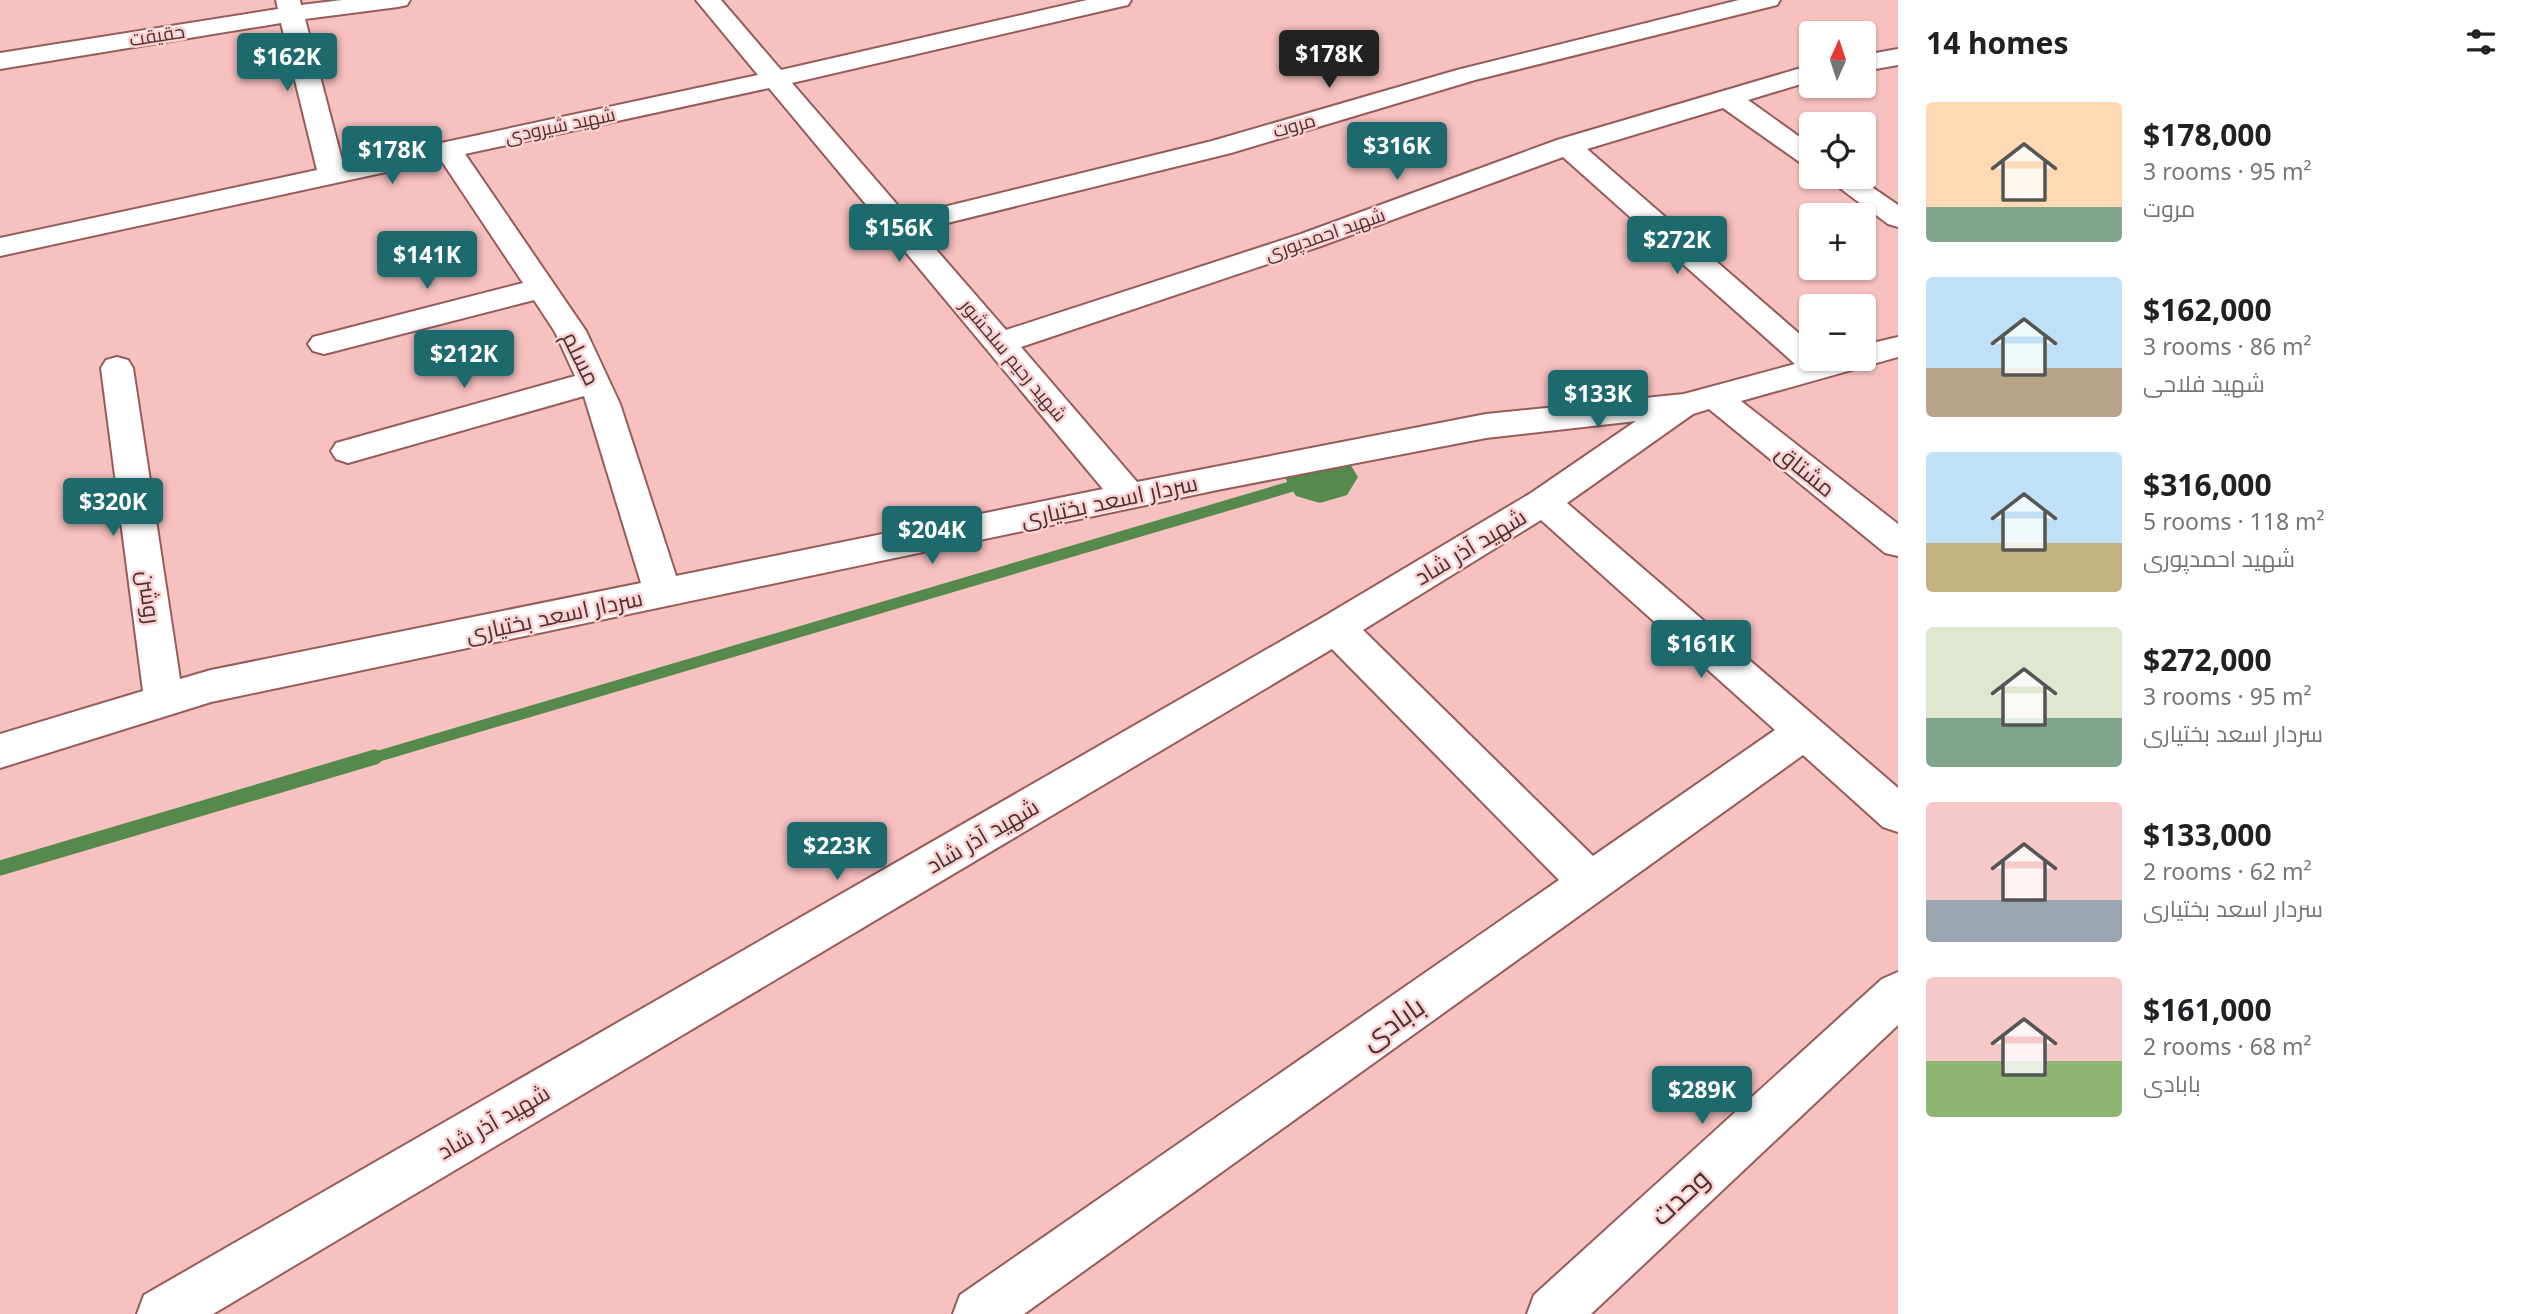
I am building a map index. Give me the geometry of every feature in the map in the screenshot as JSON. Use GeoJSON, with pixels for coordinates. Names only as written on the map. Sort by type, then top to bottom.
{"type":"FeatureCollection","features":[{"type":"Feature","properties":{"kind":"street","name":"حقیقت"},"geometry":{"type":"LineString","coordinates":[[0,61],[290,7],[398,0]]}},
{"type":"Feature","properties":{"kind":"street","name":"شهید رحیم سلحشور"},"geometry":{"type":"LineString","coordinates":[[708,0],[1129,496]]}},
{"type":"Feature","properties":{"kind":"street","name":"شهید شیرودی"},"geometry":{"type":"LineString","coordinates":[[0,247],[774,79],[1119,0]]}},
{"type":"Feature","properties":{"kind":"street","name":"مروت"},"geometry":{"type":"LineString","coordinates":[[900,226],[1221,147],[1466,75],[1768,0]]}},
{"type":"Feature","properties":{"kind":"street"},"geometry":{"type":"LineString","coordinates":[[290,7],[332,175]]}},
{"type":"Feature","properties":{"kind":"street"},"geometry":{"type":"LineString","coordinates":[[1876,61],[1898,57]]}},
{"type":"Feature","properties":{"kind":"street","name":"شهید احمدپوری"},"geometry":{"type":"LineString","coordinates":[[1000,343],[1311,240],[1567,146],[1799,77]]}},
{"type":"Feature","properties":{"kind":"street"},"geometry":{"type":"LineString","coordinates":[[1727,98],[1799,149]]}},
{"type":"Feature","properties":{"kind":"street"},"geometry":{"type":"LineString","coordinates":[[1567,146],[1799,350]]}},
{"type":"Feature","properties":{"kind":"street","name":"مسلم"},"geometry":{"type":"LineString","coordinates":[[447,149],[570,331],[604,404],[663,593]]}},
{"type":"Feature","properties":{"kind":"street"},"geometry":{"type":"LineString","coordinates":[[1856,189],[1898,218]]}},
{"type":"Feature","properties":{"kind":"street"},"geometry":{"type":"LineString","coordinates":[[324,344],[542,288]]}},
{"type":"Feature","properties":{"kind":"street"},"geometry":{"type":"LineString","coordinates":[[1876,353],[1898,347]]}},
{"type":"Feature","properties":{"kind":"street","name":"روشن"},"geometry":{"type":"LineString","coordinates":[[117,368],[164,701]]}},
{"type":"Feature","properties":{"kind":"street","name":"سردار اسعد بختیاری"},"geometry":{"type":"LineString","coordinates":[[0,751],[211,686],[1129,496],[1486,426],[1699,401],[1808,371]]}},
{"type":"Feature","properties":{"kind":"street"},"geometry":{"type":"LineString","coordinates":[[348,451],[594,382]]}},
{"type":"Feature","properties":{"kind":"street","name":"شهید آذر شاد"},"geometry":{"type":"LineString","coordinates":[[163,1314],[1336,628],[1543,502],[1699,401]]}},
{"type":"Feature","properties":{"kind":"street","name":"مشتاق"},"geometry":{"type":"LineString","coordinates":[[1699,401],[1898,543]]}},
{"type":"Feature","properties":{"kind":"street"},"geometry":{"type":"LineString","coordinates":[[1543,502],[1898,814]]}},
{"type":"Feature","properties":{"kind":"street"},"geometry":{"type":"LineString","coordinates":[[1336,628],[1590,882]]}},
{"type":"Feature","properties":{"kind":"street","name":"بابادی"},"geometry":{"type":"LineString","coordinates":[[979,1314],[1804,732]]}},
{"type":"Feature","properties":{"kind":"street","name":"وحدت"},"geometry":{"type":"LineString","coordinates":[[1553,1314],[1898,993]]}},
{"type":"Feature","properties":{"kind":"waterway"},"geometry":{"type":"LineString","coordinates":[[369,759],[1320,478]]}},
{"type":"Feature","properties":{"kind":"waterway"},"geometry":{"type":"LineString","coordinates":[[0,868],[375,757]]}}]}
